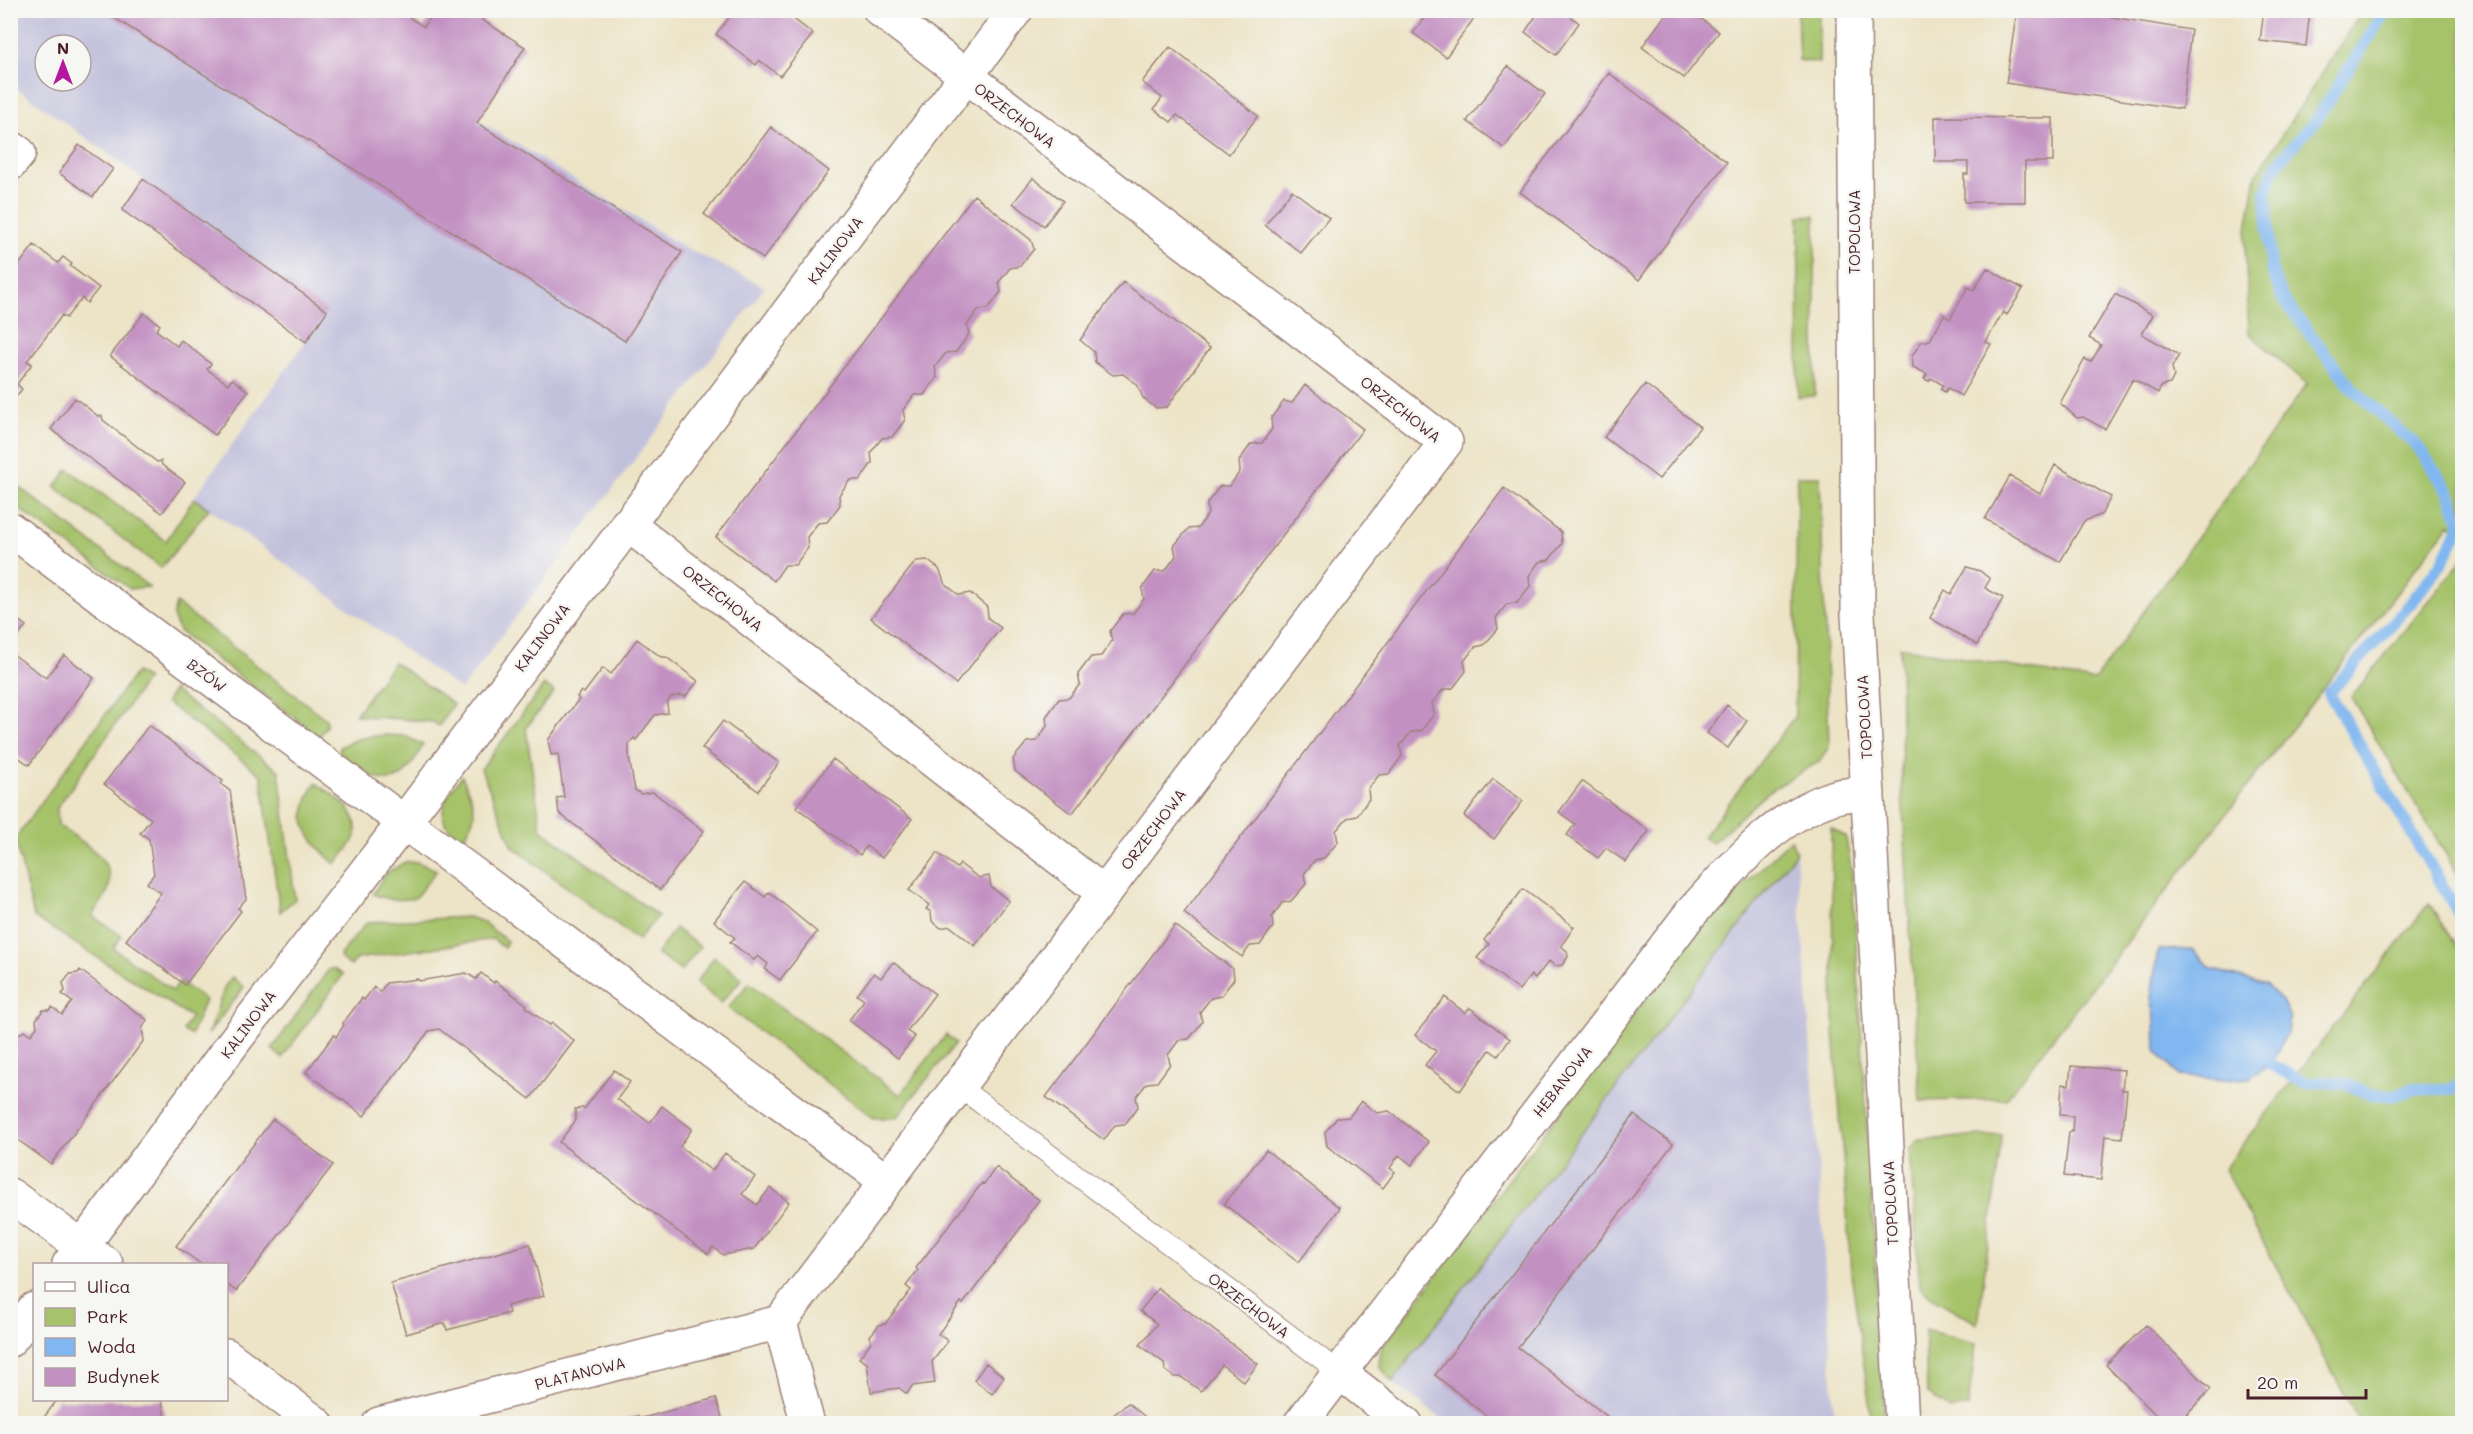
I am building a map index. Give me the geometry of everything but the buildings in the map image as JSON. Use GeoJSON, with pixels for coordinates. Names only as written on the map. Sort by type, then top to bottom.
{"type":"FeatureCollection","features":[{"type":"Feature","properties":{"kind":"street"},"geometry":{"type":"LineString","coordinates":[[880,10],[966,77]]}},
{"type":"Feature","properties":{"kind":"street","name":"KALINOWA"},"geometry":{"type":"LineString","coordinates":[[86,1258],[236,1039],[404,822],[1016,10]]}},
{"type":"Feature","properties":{"kind":"street","name":"TOPOLOWA"},"geometry":{"type":"LineString","coordinates":[[1854,10],[1858,614],[1902,1424]]}},
{"type":"Feature","properties":{"kind":"street","name":"ORZECHOWA"},"geometry":{"type":"LineString","coordinates":[[780,1322],[1446,442],[966,77]]}},
{"type":"Feature","properties":{"kind":"street"},"geometry":{"type":"LineString","coordinates":[[10,147],[19,153],[10,164]]}},
{"type":"Feature","properties":{"kind":"street","name":"ORZECHOWA"},"geometry":{"type":"LineString","coordinates":[[627,524],[1104,893]]}},
{"type":"Feature","properties":{"kind":"street","name":"BZÓW"},"geometry":{"type":"LineString","coordinates":[[10,529],[404,822]]}},
{"type":"Feature","properties":{"kind":"street","name":"HEBANOWA"},"geometry":{"type":"LineString","coordinates":[[1300,1424],[1691,913],[1759,840],[1792,817],[1833,797],[1868,793]]}},
{"type":"Feature","properties":{"kind":"street"},"geometry":{"type":"LineString","coordinates":[[404,822],[886,1181]]}},
{"type":"Feature","properties":{"kind":"street"},"geometry":{"type":"LineString","coordinates":[[10,1195],[86,1258]]}},
{"type":"Feature","properties":{"kind":"street"},"geometry":{"type":"LineString","coordinates":[[10,1340],[33,1310]]}},
{"type":"Feature","properties":{"kind":"street"},"geometry":{"type":"LineString","coordinates":[[780,1322],[808,1424]]}},
{"type":"Feature","properties":{"kind":"street","name":"PLATANOWA"},"geometry":{"type":"LineString","coordinates":[[379,1424],[780,1322]]}},
{"type":"Feature","properties":{"kind":"street"},"geometry":{"type":"LineString","coordinates":[[228,1357],[317,1424]]}},
{"type":"Feature","properties":{"kind":"street"},"geometry":{"type":"LineString","coordinates":[[1339,1372],[1406,1424]]}},
{"type":"Feature","properties":{"kind":"lane","name":"ORZECHOWA"},"geometry":{"type":"LineString","coordinates":[[958,1086],[1339,1372]]}},
{"type":"Feature","properties":{"kind":"shaded area"},"geometry":{"type":"Polygon","coordinates":[[[11,11],[301,11],[684,247],[765,287],[461,690],[194,498],[327,311],[11,84],[11,11]]]}},
{"type":"Feature","properties":{"kind":"shaded area"},"geometry":{"type":"Polygon","coordinates":[[[1796,852],[1835,1423],[1447,1423],[1392,1382],[1796,852]]]}},
{"type":"Feature","properties":{"kind":"green space"},"geometry":{"type":"Polygon","coordinates":[[[1797,11],[1819,11],[1819,63],[1799,60],[1797,11]]]}},
{"type":"Feature","properties":{"kind":"green space"},"geometry":{"type":"Polygon","coordinates":[[[2362,11],[2462,11],[2462,536],[2450,524],[2006,1099],[1920,1101],[1902,792],[1900,647],[2094,681],[2307,384],[2249,333],[2245,241],[2256,175],[2362,11]]]}},
{"type":"Feature","properties":{"kind":"green space"},"geometry":{"type":"Polygon","coordinates":[[[1799,216],[1815,216],[1815,396],[1798,397],[1799,216]]]}},
{"type":"Feature","properties":{"kind":"green space"},"geometry":{"type":"Polygon","coordinates":[[[68,469],[166,541],[194,498],[209,509],[161,568],[55,487],[68,469]]]}},
{"type":"Feature","properties":{"kind":"green space"},"geometry":{"type":"Polygon","coordinates":[[[1797,476],[1820,476],[1829,747],[1820,761],[1768,792],[1712,843],[1703,837],[1795,716],[1797,476]]]}},
{"type":"Feature","properties":{"kind":"green space"},"geometry":{"type":"Polygon","coordinates":[[[10,481],[149,587],[130,589],[11,503],[10,481]]]}},
{"type":"Feature","properties":{"kind":"green space"},"geometry":{"type":"Polygon","coordinates":[[[2462,560],[2462,881],[2351,697],[2462,560]]]}},
{"type":"Feature","properties":{"kind":"green space"},"geometry":{"type":"Polygon","coordinates":[[[176,603],[326,719],[326,727],[319,736],[179,631],[173,616],[176,603]]]}},
{"type":"Feature","properties":{"kind":"green space"},"geometry":{"type":"Polygon","coordinates":[[[394,662],[453,704],[439,726],[433,722],[355,715],[394,662]]]}},
{"type":"Feature","properties":{"kind":"green space"},"geometry":{"type":"Polygon","coordinates":[[[136,672],[147,679],[57,808],[58,825],[85,843],[106,866],[109,876],[108,891],[92,916],[122,936],[113,948],[173,991],[180,982],[205,1000],[191,1035],[183,1031],[191,1017],[34,917],[15,839],[136,672]]]}},
{"type":"Feature","properties":{"kind":"green space"},"geometry":{"type":"Polygon","coordinates":[[[544,685],[554,692],[526,728],[541,829],[658,916],[638,940],[513,847],[481,769],[544,685]]]}},
{"type":"Feature","properties":{"kind":"green space"},"geometry":{"type":"Polygon","coordinates":[[[173,690],[279,771],[295,899],[280,912],[261,775],[166,702],[173,690]]]}},
{"type":"Feature","properties":{"kind":"green space"},"geometry":{"type":"Polygon","coordinates":[[[385,735],[405,736],[423,745],[408,769],[400,777],[391,780],[373,776],[339,753],[340,747],[351,741],[385,735]]]}},
{"type":"Feature","properties":{"kind":"green space"},"geometry":{"type":"Polygon","coordinates":[[[462,776],[474,807],[472,821],[463,838],[446,825],[443,817],[443,809],[450,792],[462,776]]]}},
{"type":"Feature","properties":{"kind":"green space"},"geometry":{"type":"Polygon","coordinates":[[[316,783],[345,805],[356,827],[354,840],[335,864],[317,846],[306,828],[305,808],[316,783]]]}},
{"type":"Feature","properties":{"kind":"green space"},"geometry":{"type":"Polygon","coordinates":[[[1831,828],[1846,837],[1852,875],[1885,1423],[1872,1423],[1851,1272],[1834,1029],[1831,828]]]}},
{"type":"Feature","properties":{"kind":"green space"},"geometry":{"type":"Polygon","coordinates":[[[1791,839],[1796,852],[1392,1382],[1379,1365],[1381,1349],[1697,931],[1791,839]]]}},
{"type":"Feature","properties":{"kind":"green space"},"geometry":{"type":"Polygon","coordinates":[[[405,862],[417,862],[437,870],[415,898],[394,899],[373,894],[385,874],[405,862]]]}},
{"type":"Feature","properties":{"kind":"green space"},"geometry":{"type":"Polygon","coordinates":[[[2429,903],[2462,956],[2462,1423],[2360,1423],[2224,1169],[2429,903]]]}},
{"type":"Feature","properties":{"kind":"green space"},"geometry":{"type":"Polygon","coordinates":[[[468,917],[481,921],[507,941],[504,948],[493,939],[356,959],[351,966],[341,959],[340,955],[367,922],[468,917]]]}},
{"type":"Feature","properties":{"kind":"green space"},"geometry":{"type":"Polygon","coordinates":[[[675,928],[700,947],[681,971],[657,954],[675,928]]]}},
{"type":"Feature","properties":{"kind":"green space"},"geometry":{"type":"Polygon","coordinates":[[[714,957],[742,978],[721,1003],[696,983],[714,957]]]}},
{"type":"Feature","properties":{"kind":"green space"},"geometry":{"type":"Polygon","coordinates":[[[329,969],[334,969],[343,975],[282,1058],[272,1049],[329,969]]]}},
{"type":"Feature","properties":{"kind":"green space"},"geometry":{"type":"Polygon","coordinates":[[[232,977],[244,987],[208,1034],[225,986],[232,977]]]}},
{"type":"Feature","properties":{"kind":"green space"},"geometry":{"type":"Polygon","coordinates":[[[749,983],[900,1095],[946,1035],[956,1043],[896,1118],[874,1118],[728,1008],[749,983]]]}},
{"type":"Feature","properties":{"kind":"green space"},"geometry":{"type":"Polygon","coordinates":[[[2002,1135],[1978,1324],[1933,1298],[1920,1287],[1910,1150],[1918,1140],[2002,1135]]]}},
{"type":"Feature","properties":{"kind":"green space"},"geometry":{"type":"Polygon","coordinates":[[[1925,1330],[1976,1343],[1968,1407],[1950,1410],[1927,1392],[1925,1330]]]}},
{"type":"Feature","properties":{"kind":"water"},"geometry":{"type":"Polygon","coordinates":[[[2192,949],[2211,969],[2266,985],[2282,1000],[2290,1018],[2288,1032],[2270,1064],[2249,1078],[2226,1080],[2179,1076],[2156,1052],[2155,1018],[2151,998],[2158,950],[2192,949]]]}},
{"type":"Feature","properties":{"kind":"waterway"},"geometry":{"type":"LineString","coordinates":[[2386,10],[2317,119],[2273,171],[2266,193],[2271,268],[2283,299],[2352,388],[2418,447],[2449,492],[2461,525],[2443,561],[2410,604],[2329,693],[2462,919]]}},
{"type":"Feature","properties":{"kind":"waterway"},"geometry":{"type":"LineString","coordinates":[[2270,1064],[2306,1083],[2348,1084],[2371,1095],[2398,1095],[2412,1089],[2451,1089],[2462,1084]]}}]}
